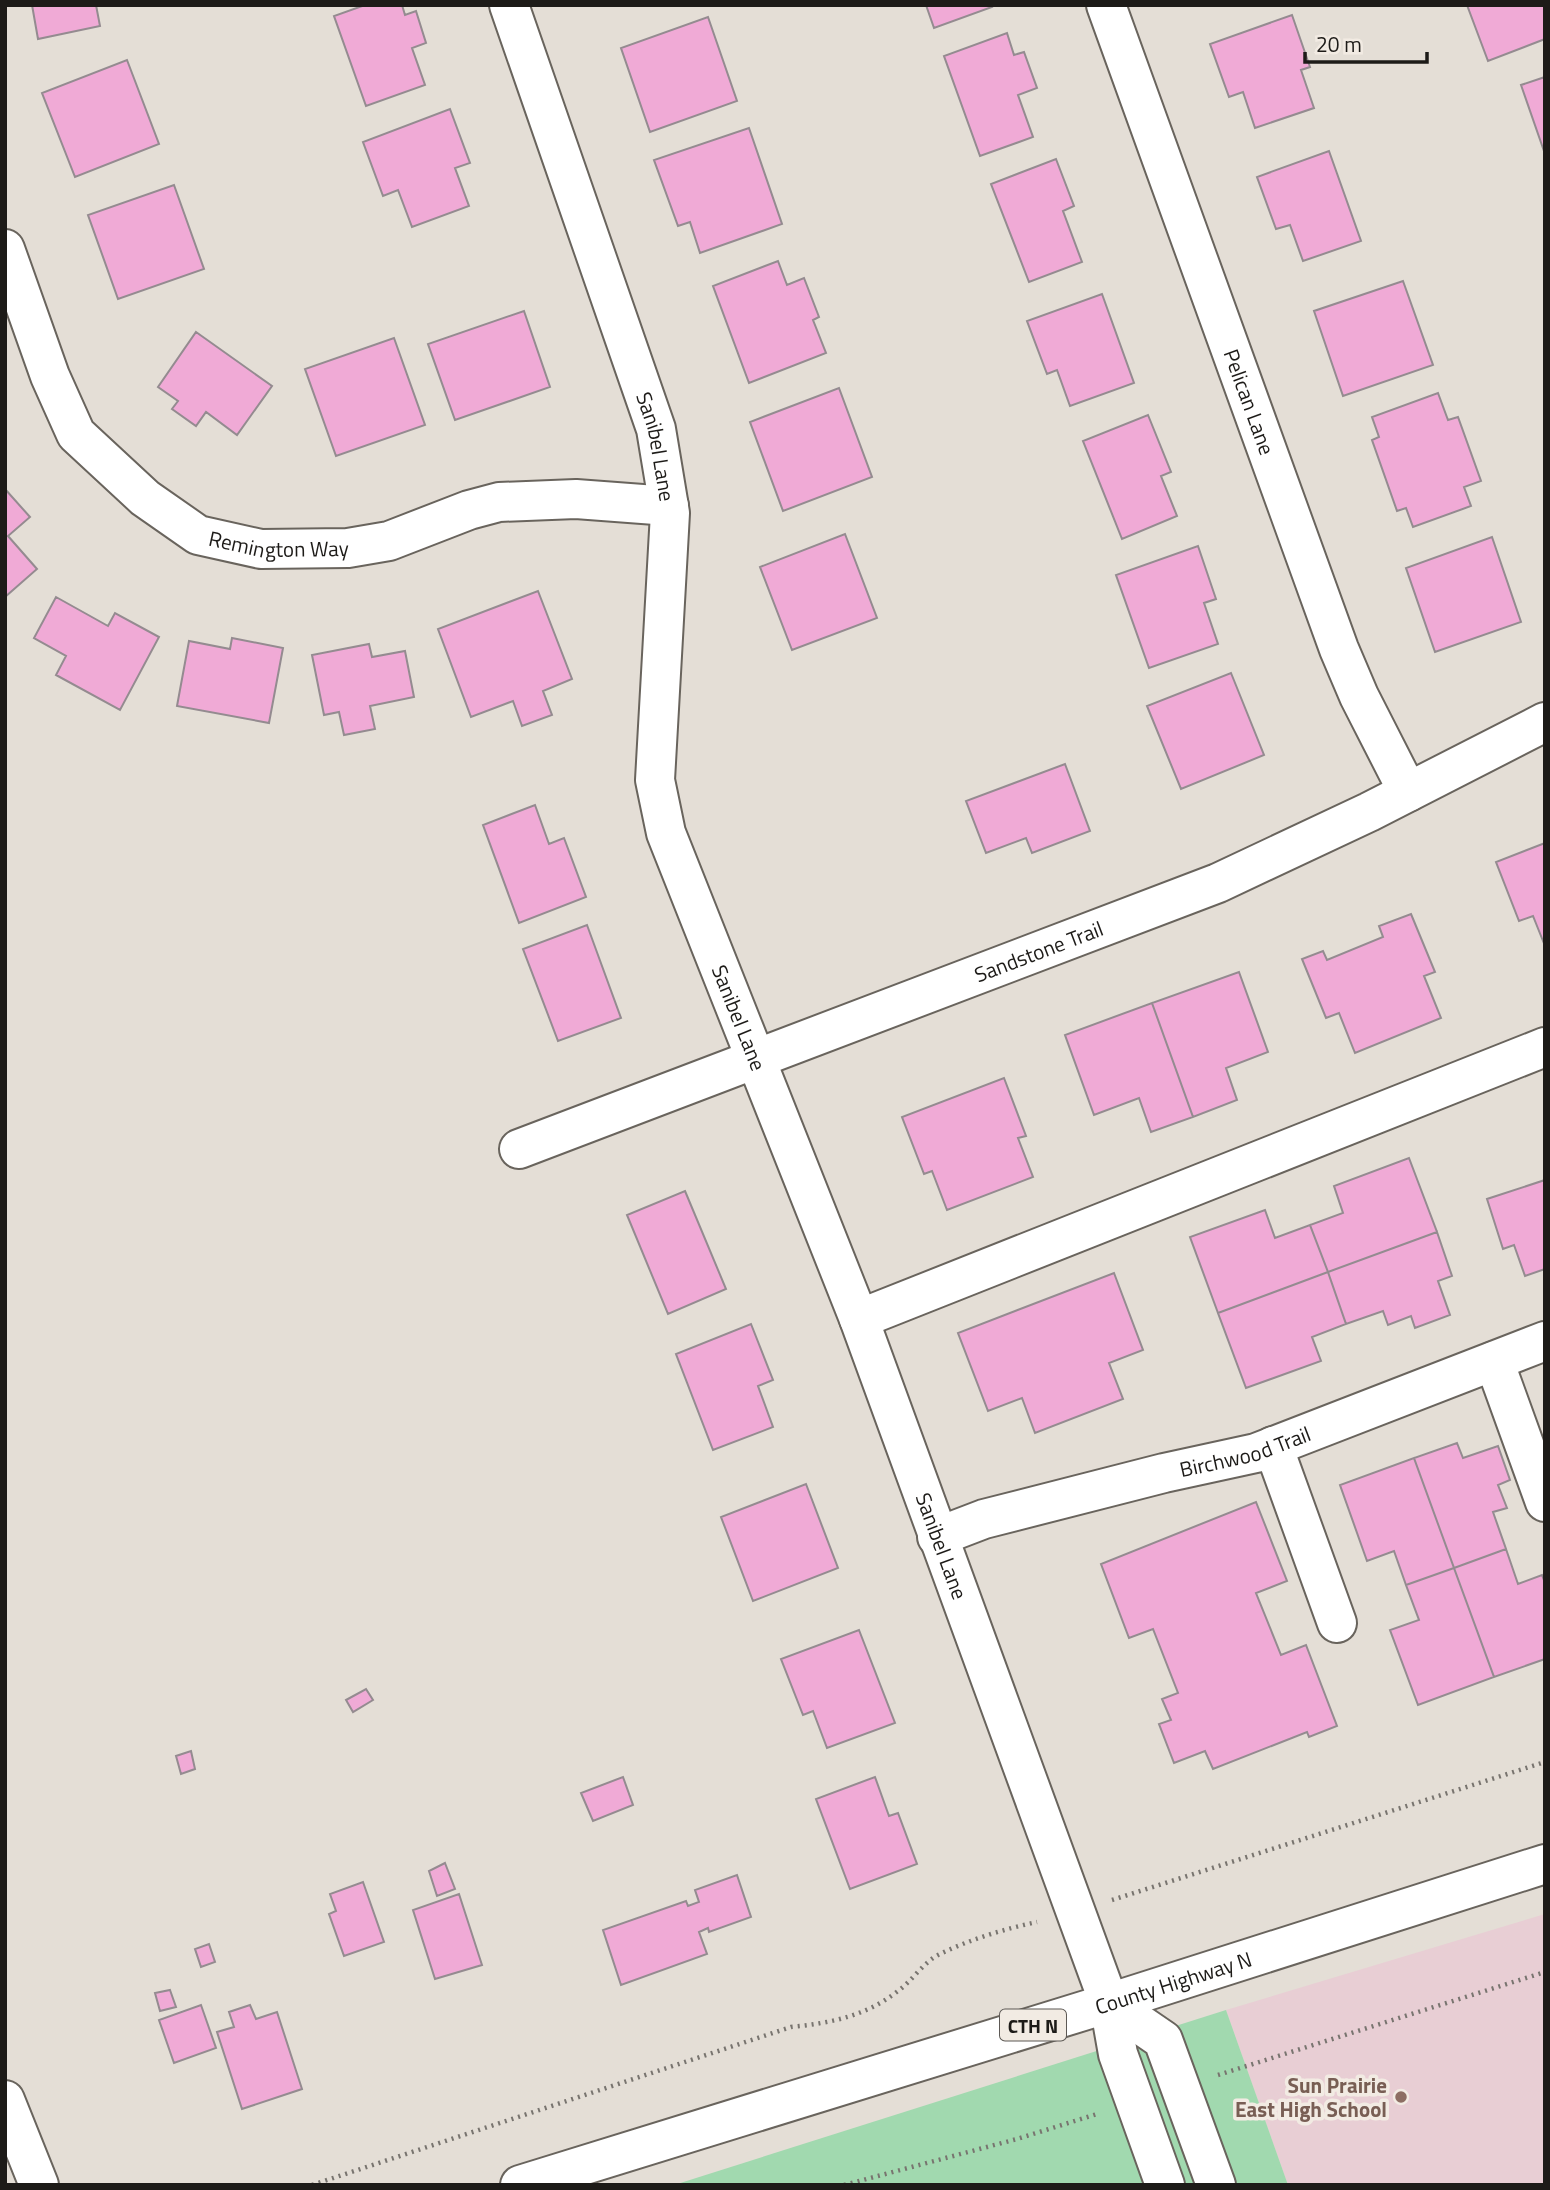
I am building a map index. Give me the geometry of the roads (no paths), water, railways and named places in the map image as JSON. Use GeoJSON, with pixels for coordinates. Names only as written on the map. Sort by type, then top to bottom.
{"type":"FeatureCollection","features":[{"type":"Feature","properties":{"kind":"street","name":"Sanibel Lane"},"geometry":{"type":"LineString","coordinates":[[509,5],[656,429],[669,506],[655,780],[666,833],[859,1319],[1109,2003],[1118,2054],[1165,2185]]}},
{"type":"Feature","properties":{"kind":"street","name":"Pelican Lane"},"geometry":{"type":"LineString","coordinates":[[1106,5],[1339,649],[1359,696],[1408,792]]}},
{"type":"Feature","properties":{"kind":"street","name":"Remington Way"},"geometry":{"type":"LineString","coordinates":[[5,248],[50,376],[76,435],[145,498],[198,535],[261,549],[348,548],[389,541],[469,510],[499,502],[576,499],[669,506]]}},
{"type":"Feature","properties":{"kind":"street","name":"Sandstone Trail"},"geometry":{"type":"LineString","coordinates":[[519,1149],[1218,883],[1408,792],[1545,722]]}},
{"type":"Feature","properties":{"kind":"street"},"geometry":{"type":"LineString","coordinates":[[859,1319],[1545,1047]]}},
{"type":"Feature","properties":{"kind":"street","name":"Birchwood Trail"},"geometry":{"type":"LineString","coordinates":[[937,1537],[984,1519],[1164,1473],[1256,1453],[1545,1342]]}},
{"type":"Feature","properties":{"kind":"street"},"geometry":{"type":"LineString","coordinates":[[1494,1361],[1545,1502]]}},
{"type":"Feature","properties":{"kind":"street"},"geometry":{"type":"LineString","coordinates":[[1273,1446],[1337,1623]]}},
{"type":"Feature","properties":{"kind":"street","name":"County Highway N"},"geometry":{"type":"LineString","coordinates":[[520,2185],[1109,2003],[1545,1864]]}},
{"type":"Feature","properties":{"kind":"street"},"geometry":{"type":"LineString","coordinates":[[1109,2003],[1164,2040],[1216,2185]]}},
{"type":"Feature","properties":{"kind":"street"},"geometry":{"type":"LineString","coordinates":[[5,2100],[39,2185]]}},
{"type":"Feature","properties":{"kind":"place","name":"Sun Prairie East High School"},"geometry":{"type":"Point","coordinates":[1401,2097]}}]}
